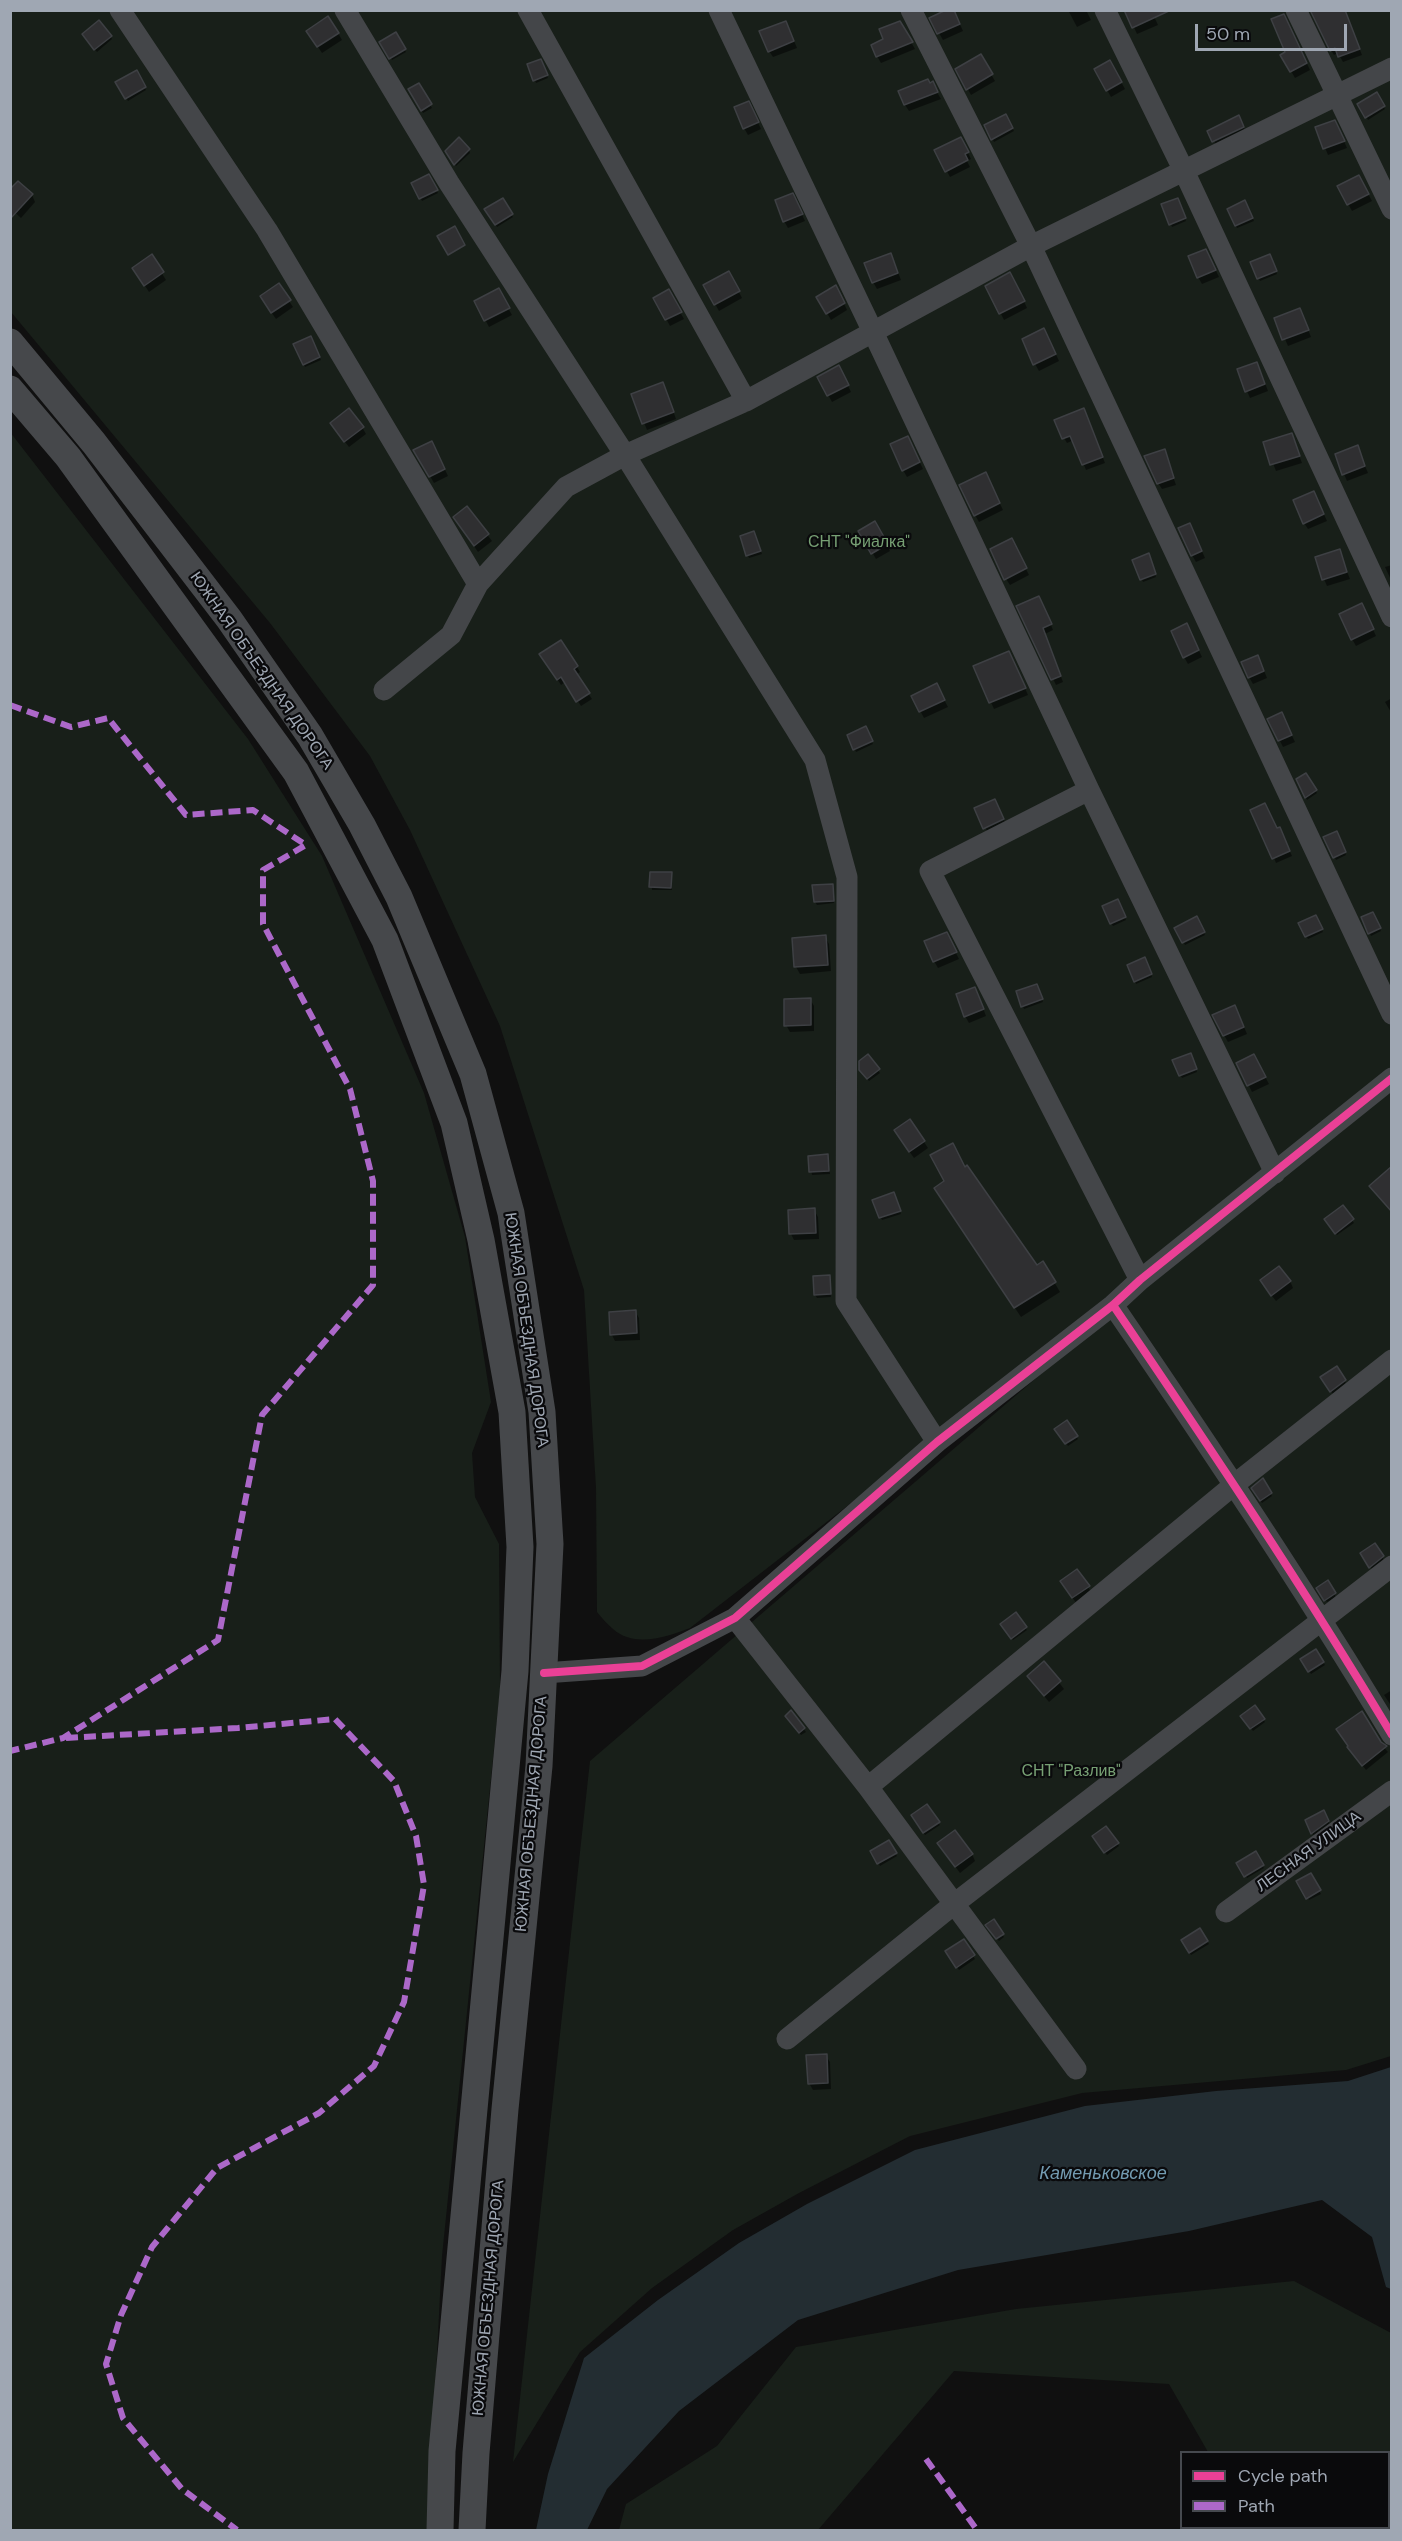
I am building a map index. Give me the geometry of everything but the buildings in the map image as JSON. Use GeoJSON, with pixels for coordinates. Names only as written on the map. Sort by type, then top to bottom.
{"type":"FeatureCollection","features":[{"type":"Feature","properties":{"kind":"main road","name":"ЮЖНАЯ ОБЪЕЗДНАЯ ДОРОГА"},"geometry":{"type":"LineString","coordinates":[[10,342],[94,444],[229,619],[310,736],[362,825],[399,897],[473,1074],[512,1225],[542,1412],[550,1544],[538,1778],[504,2121],[476,2453],[472,2530]]}},
{"type":"Feature","properties":{"kind":"main road","name":"ЮЖНАЯ ОБЪЕЗДНАЯ ДОРОГА"},"geometry":{"type":"LineString","coordinates":[[10,390],[68,457],[296,772],[385,940],[454,1122],[481,1240],[512,1412],[520,1547],[515,1671],[442,2451],[440,2530]]}},
{"type":"Feature","properties":{"kind":"main road"},"geometry":{"type":"LineString","coordinates":[[516,1641],[546,1643]]}},
{"type":"Feature","properties":{"kind":"main road"},"geometry":{"type":"LineString","coordinates":[[515,1671],[544,1673]]}},
{"type":"Feature","properties":{"kind":"street"},"geometry":{"type":"LineString","coordinates":[[120,10],[267,230],[478,584]]}},
{"type":"Feature","properties":{"kind":"street"},"geometry":{"type":"LineString","coordinates":[[345,10],[449,183],[624,455],[815,760],[847,877],[846,1300],[937,1442]]}},
{"type":"Feature","properties":{"kind":"street"},"geometry":{"type":"LineString","coordinates":[[528,10],[746,401]]}},
{"type":"Feature","properties":{"kind":"street"},"geometry":{"type":"LineString","coordinates":[[719,10],[1089,790],[1275,1173]]}},
{"type":"Feature","properties":{"kind":"street"},"geometry":{"type":"LineString","coordinates":[[911,10],[1030,246],[1392,1014]]}},
{"type":"Feature","properties":{"kind":"street"},"geometry":{"type":"LineString","coordinates":[[1105,10],[1184,171],[1392,617]]}},
{"type":"Feature","properties":{"kind":"street"},"geometry":{"type":"LineString","coordinates":[[1296,10],[1392,209]]}},
{"type":"Feature","properties":{"kind":"street"},"geometry":{"type":"LineString","coordinates":[[384,690],[451,635],[478,584],[566,486],[624,455],[746,401],[1030,246],[1335,94],[1392,68]]}},
{"type":"Feature","properties":{"kind":"street"},"geometry":{"type":"LineString","coordinates":[[1089,790],[930,871],[1140,1280]]}},
{"type":"Feature","properties":{"kind":"street"},"geometry":{"type":"LineString","coordinates":[[544,1673],[642,1666],[735,1618],[937,1442],[1113,1305],[1140,1280],[1392,1078]]}},
{"type":"Feature","properties":{"kind":"street"},"geometry":{"type":"LineString","coordinates":[[1113,1305],[1235,1484],[1323,1620],[1392,1735]]}},
{"type":"Feature","properties":{"kind":"street"},"geometry":{"type":"LineString","coordinates":[[868,1787],[1235,1484],[1392,1360]]}},
{"type":"Feature","properties":{"kind":"street"},"geometry":{"type":"LineString","coordinates":[[787,2039],[954,1904],[1392,1566]]}},
{"type":"Feature","properties":{"kind":"street"},"geometry":{"type":"LineString","coordinates":[[735,1618],[868,1787],[1076,2069]]}},
{"type":"Feature","properties":{"kind":"street","name":"ЛЕСНАЯ УЛИЦА"},"geometry":{"type":"LineString","coordinates":[[1226,1912],[1392,1791]]}},
{"type":"Feature","properties":{"kind":"green space","name":"СНТ \"Фиалка\""},"geometry":{"type":"Polygon","coordinates":[[[10,11],[1391,11],[1391,2056],[1346,2070],[1082,2093],[910,2136],[733,2230],[652,2288],[580,2352],[513,2462],[590,1761],[1261,1185],[690,1628],[671,1635],[641,1639],[621,1635],[611,1627],[597,1612],[596,1488],[584,1290],[500,1026],[410,830],[370,756],[270,623],[11,312],[10,11]]]}},
{"type":"Feature","properties":{"kind":"green space"},"geometry":{"type":"Polygon","coordinates":[[[10,432],[248,739],[322,856],[424,1093],[465,1237],[491,1402],[472,1453],[475,1497],[499,1544],[500,1690],[442,2256],[428,2530],[11,2530],[10,432]]]}},
{"type":"Feature","properties":{"kind":"green space"},"geometry":{"type":"Polygon","coordinates":[[[1294,2281],[1391,2333],[1391,2530],[1250,2529],[1390,2529],[1390,2451],[1207,2451],[1169,2384],[954,2371],[818,2530],[619,2530],[626,2504],[717,2446],[796,2347],[1016,2309],[1294,2281]]]}},
{"type":"Feature","properties":{"kind":"water","name":"Каменьковское"},"geometry":{"type":"Polygon","coordinates":[[[1391,2067],[1391,2289],[1386,2287],[1372,2237],[1322,2200],[1189,2231],[958,2270],[798,2320],[679,2411],[607,2489],[587,2530],[536,2530],[548,2474],[584,2358],[658,2300],[739,2243],[807,2204],[915,2150],[1085,2106],[1216,2091],[1348,2081],[1391,2067]]]}},
{"type":"Feature","properties":{"kind":"marked path"},"geometry":{"type":"LineString","coordinates":[[10,705],[71,727],[108,718],[186,815],[253,810],[306,845],[263,870],[263,924],[350,1089],[373,1181],[373,1285],[262,1415],[218,1640],[63,1738],[10,1751]]}},
{"type":"Feature","properties":{"kind":"marked path"},"geometry":{"type":"LineString","coordinates":[[66,1738],[238,1728],[335,1719],[394,1781],[416,1836],[424,1885],[404,2002],[374,2066],[319,2113],[217,2168],[152,2247],[121,2315],[106,2364],[123,2418],[182,2489],[237,2530]]}},
{"type":"Feature","properties":{"kind":"marked path"},"geometry":{"type":"LineString","coordinates":[[926,2459],[977,2530]]}},
{"type":"Feature","properties":{"kind":"cycle path"},"geometry":{"type":"LineString","coordinates":[[544,1673],[642,1666],[735,1618],[937,1442],[1113,1305],[1140,1280],[1392,1078]]}},
{"type":"Feature","properties":{"kind":"cycle path"},"geometry":{"type":"LineString","coordinates":[[1113,1305],[1256,1518],[1392,1735]]}},
{"type":"Feature","properties":{"kind":"park label","name":"СНТ \"Разлив\""},"geometry":{"type":"Point","coordinates":[1071,1772]}}]}
